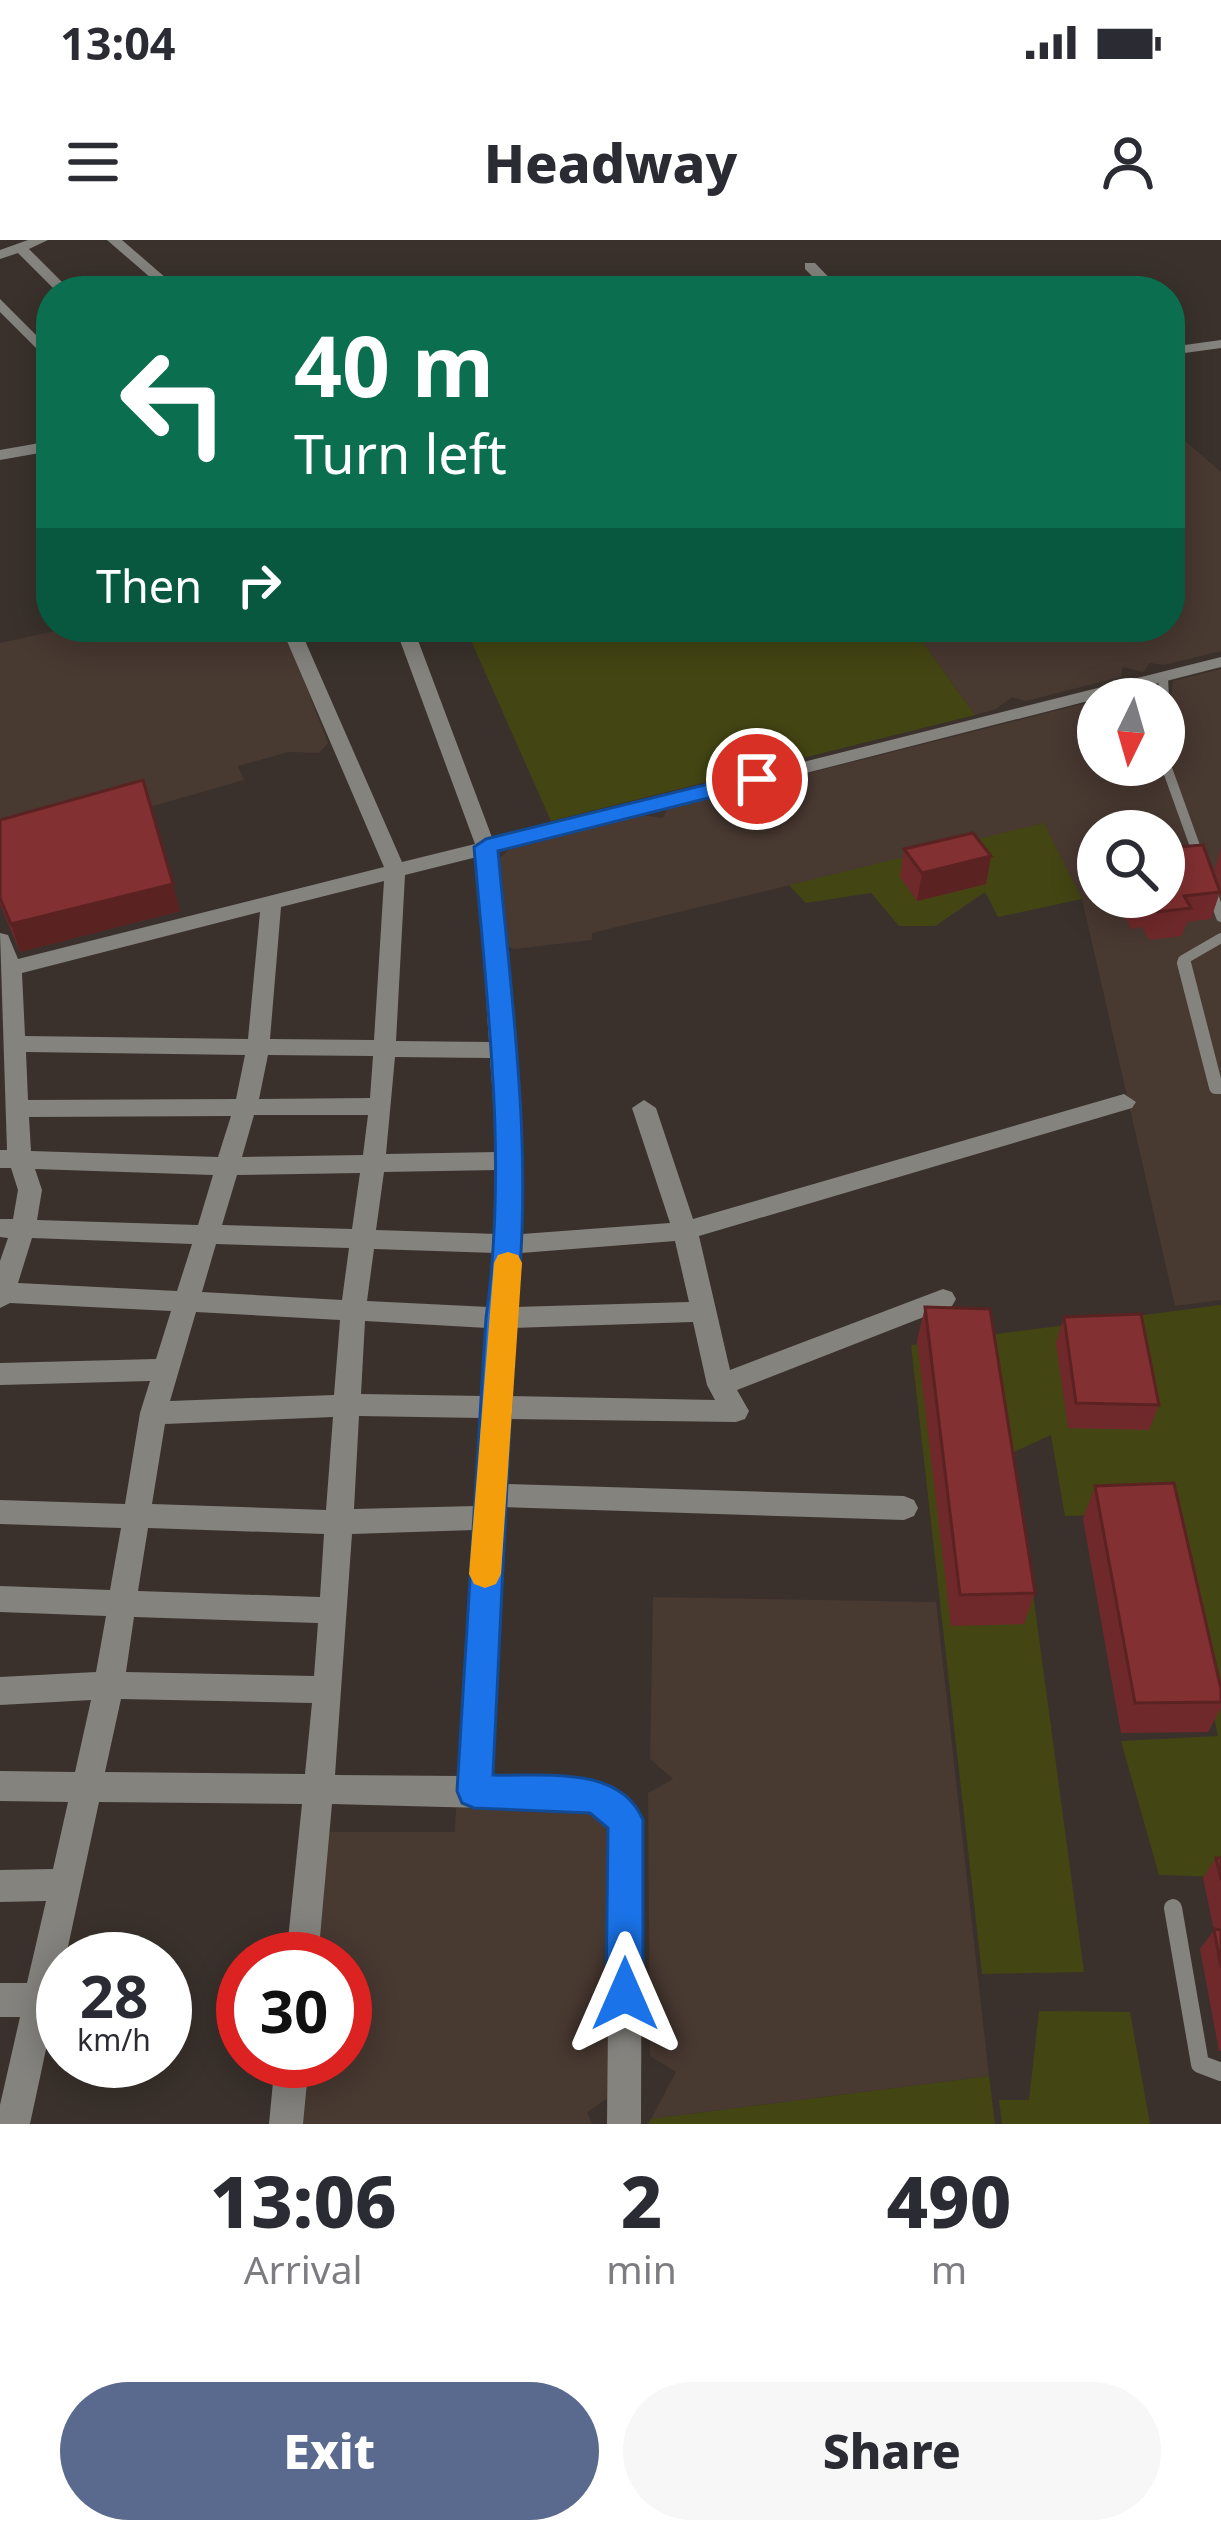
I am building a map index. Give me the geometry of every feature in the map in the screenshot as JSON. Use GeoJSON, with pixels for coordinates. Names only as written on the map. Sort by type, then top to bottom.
{"type":"FeatureCollection","features":[{"type":"Feature","properties":{"kind":"street"},"geometry":{"type":"LineString","coordinates":[[114,240],[156,276]]}},
{"type":"Feature","properties":{"kind":"street"},"geometry":{"type":"LineString","coordinates":[[0,255],[33,242],[55,276]]}},
{"type":"Feature","properties":{"kind":"street"},"geometry":{"type":"LineString","coordinates":[[810,266],[820,276]]}},
{"type":"Feature","properties":{"kind":"street"},"geometry":{"type":"LineString","coordinates":[[0,303],[36,343]]}},
{"type":"Feature","properties":{"kind":"street"},"geometry":{"type":"LineString","coordinates":[[1185,349],[1221,344]]}},
{"type":"Feature","properties":{"kind":"street"},"geometry":{"type":"LineString","coordinates":[[0,455],[36,449]]}},
{"type":"Feature","properties":{"kind":"street"},"geometry":{"type":"LineString","coordinates":[[297,642],[395,869],[380,1106],[353,1312],[328,1690],[305,1932]]}},
{"type":"Feature","properties":{"kind":"street"},"geometry":{"type":"LineString","coordinates":[[410,642],[486,847],[504,1050],[510,1244],[500,1318],[474,1791]]}},
{"type":"Feature","properties":{"kind":"street"},"geometry":{"type":"LineString","coordinates":[[1185,678],[1221,662]]}},
{"type":"Feature","properties":{"kind":"street"},"geometry":{"type":"LineString","coordinates":[[6,969],[395,869],[1077,708]]}},
{"type":"Feature","properties":{"kind":"street"},"geometry":{"type":"LineString","coordinates":[[56,1932],[109,1684],[153,1413],[246,1105],[258,1049],[271,903]]}},
{"type":"Feature","properties":{"kind":"street"},"geometry":{"type":"LineString","coordinates":[[0,940],[18,1109],[9,1158],[30,1190],[12,1228],[1,1294],[500,1318],[700,1312]]}},
{"type":"Feature","properties":{"kind":"street"},"geometry":{"type":"LineString","coordinates":[[12,1044],[504,1050]]}},
{"type":"Feature","properties":{"kind":"street"},"geometry":{"type":"LineString","coordinates":[[12,1228],[510,1244],[685,1231],[1124,1102]]}},
{"type":"Feature","properties":{"kind":"street"},"geometry":{"type":"LineString","coordinates":[[18,1109],[380,1106]]}},
{"type":"Feature","properties":{"kind":"street"},"geometry":{"type":"LineString","coordinates":[[153,1413],[348,1406],[736,1411],[720,1385],[685,1231],[644,1108]]}},
{"type":"Feature","properties":{"kind":"street"},"geometry":{"type":"LineString","coordinates":[[9,1158],[226,1166],[509,1161]]}},
{"type":"Feature","properties":{"kind":"street"},"geometry":{"type":"LineString","coordinates":[[720,1385],[943,1299]]}},
{"type":"Feature","properties":{"kind":"street"},"geometry":{"type":"LineString","coordinates":[[0,1374],[163,1370]]}},
{"type":"Feature","properties":{"kind":"street"},"geometry":{"type":"LineString","coordinates":[[0,1512],[338,1522],[490,1506],[904,1508]]}},
{"type":"Feature","properties":{"kind":"street"},"geometry":{"type":"LineString","coordinates":[[0,1599],[334,1610]]}},
{"type":"Feature","properties":{"kind":"street"},"geometry":{"type":"LineString","coordinates":[[0,1691],[109,1684],[328,1690]]}},
{"type":"Feature","properties":{"kind":"street"},"geometry":{"type":"LineString","coordinates":[[0,1786],[597,1796],[626,1820],[624,2124]]}},
{"type":"Feature","properties":{"kind":"street"},"geometry":{"type":"LineString","coordinates":[[0,1886],[66,1885]]}},
{"type":"Feature","properties":{"kind":"street"},"geometry":{"type":"LineString","coordinates":[[0,2000],[36,2000]]}},
{"type":"Feature","properties":{"kind":"street"},"geometry":{"type":"LineString","coordinates":[[13,2124],[36,2026]]}},
{"type":"Feature","properties":{"kind":"street"},"geometry":{"type":"LineString","coordinates":[[286,2124],[289,2088]]}},
{"type":"Feature","properties":{"kind":"lane"},"geometry":{"type":"LineString","coordinates":[[1173,786],[1221,917]]}},
{"type":"Feature","properties":{"kind":"lane"},"geometry":{"type":"LineString","coordinates":[[1221,938],[1183,960],[1216,1087],[1221,1088]]}},
{"type":"Feature","properties":{"kind":"lane"},"geometry":{"type":"LineString","coordinates":[[1173,1908],[1200,2064],[1221,2072]]}},
{"type":"Feature","properties":{"kind":"shaded area"},"geometry":{"type":"Polygon","coordinates":[[[1185,441],[1221,472],[1221,651],[1164,665],[1150,663],[1143,672],[1123,667],[1117,678],[1077,678],[1077,688],[1026,701],[1012,697],[996,709],[975,715],[923,642],[1185,642],[1185,441]]]}},
{"type":"Feature","properties":{"kind":"shaded area"},"geometry":{"type":"Polygon","coordinates":[[[36,635],[36,642],[289,642],[328,743],[319,753],[289,752],[238,766],[244,780],[0,850],[0,643],[36,635]]]}},
{"type":"Feature","properties":{"kind":"shaded area"},"geometry":{"type":"Polygon","coordinates":[[[472,642],[923,642],[975,715],[551,821],[472,642]]]}},
{"type":"Feature","properties":{"kind":"shaded area"},"geometry":{"type":"Polygon","coordinates":[[[1221,669],[1221,1300],[1175,1306],[1086,918],[1185,918],[1185,810],[1077,810],[1077,889],[1044,824],[592,933],[592,940],[514,949],[503,945],[498,859],[510,849],[642,815],[663,818],[667,809],[1077,705],[1077,786],[1185,786],[1185,678],[1221,669]]]}},
{"type":"Feature","properties":{"kind":"shaded area"},"geometry":{"type":"Polygon","coordinates":[[[1044,823],[1077,889],[1077,900],[998,917],[985,892],[935,926],[899,926],[871,893],[806,903],[789,885],[1044,823]]]}},
{"type":"Feature","properties":{"kind":"shaded area"},"geometry":{"type":"Polygon","coordinates":[[[1221,1305],[1221,1877],[1159,1875],[1121,1741],[1218,1736],[1174,1513],[1065,1516],[1051,1435],[1014,1452],[1084,1972],[982,1974],[911,1345],[1221,1305]]]}},
{"type":"Feature","properties":{"kind":"shaded area"},"geometry":{"type":"Polygon","coordinates":[[[653,1597],[936,1602],[989,2076],[651,2119],[676,2072],[650,2056],[648,1793],[673,1779],[650,1759],[653,1597]]]}},
{"type":"Feature","properties":{"kind":"shaded area"},"geometry":{"type":"Polygon","coordinates":[[[583,1806],[608,1822],[616,1836],[615,2093],[587,2112],[592,2124],[294,2124],[298,2088],[372,2088],[372,1932],[316,1932],[327,1832],[455,1832],[456,1808],[583,1806]]]}},
{"type":"Feature","properties":{"kind":"shaded area"},"geometry":{"type":"Polygon","coordinates":[[[1039,2011],[1130,2012],[1150,2124],[1002,2124],[999,2100],[1029,2100],[1039,2011]]]}},
{"type":"Feature","properties":{"kind":"shaded area"},"geometry":{"type":"Polygon","coordinates":[[[989,2076],[995,2124],[648,2124],[651,2119],[989,2076]]]}},
{"type":"Feature","properties":{"kind":"building"},"geometry":{"type":"Polygon","coordinates":[[[143,780],[173,884],[11,924],[0,898],[0,820],[143,780]]]}},
{"type":"Feature","properties":{"kind":"building"},"geometry":{"type":"Polygon","coordinates":[[[973,833],[991,856],[922,873],[904,849],[973,833]]]}},
{"type":"Feature","properties":{"kind":"building"},"geometry":{"type":"Polygon","coordinates":[[[1203,845],[1220,892],[1185,896],[1185,846],[1203,845]]]}},
{"type":"Feature","properties":{"kind":"building"},"geometry":{"type":"Polygon","coordinates":[[[925,1307],[990,1309],[1035,1593],[960,1595],[925,1307]]]}},
{"type":"Feature","properties":{"kind":"building"},"geometry":{"type":"Polygon","coordinates":[[[1141,1314],[1159,1405],[1076,1403],[1064,1317],[1141,1314]]]}},
{"type":"Feature","properties":{"kind":"building"},"geometry":{"type":"Polygon","coordinates":[[[1174,1483],[1221,1702],[1135,1703],[1095,1486],[1174,1483]]]}},
{"type":"Feature","properties":{"kind":"building"},"geometry":{"type":"Polygon","coordinates":[[[1214,1929],[1221,1930],[1221,1967],[1214,1929]]]}},
{"type":"Feature","properties":{"kind":"slow traffic"},"geometry":{"type":"LineString","coordinates":[[485,1574],[500,1318],[508,1263]]}},
{"type":"Feature","properties":{"kind":"route"},"geometry":{"type":"LineString","coordinates":[[625,1994],[626,1820],[597,1796],[474,1791],[500,1318],[510,1244],[504,1050],[486,847],[757,779]]}}]}
